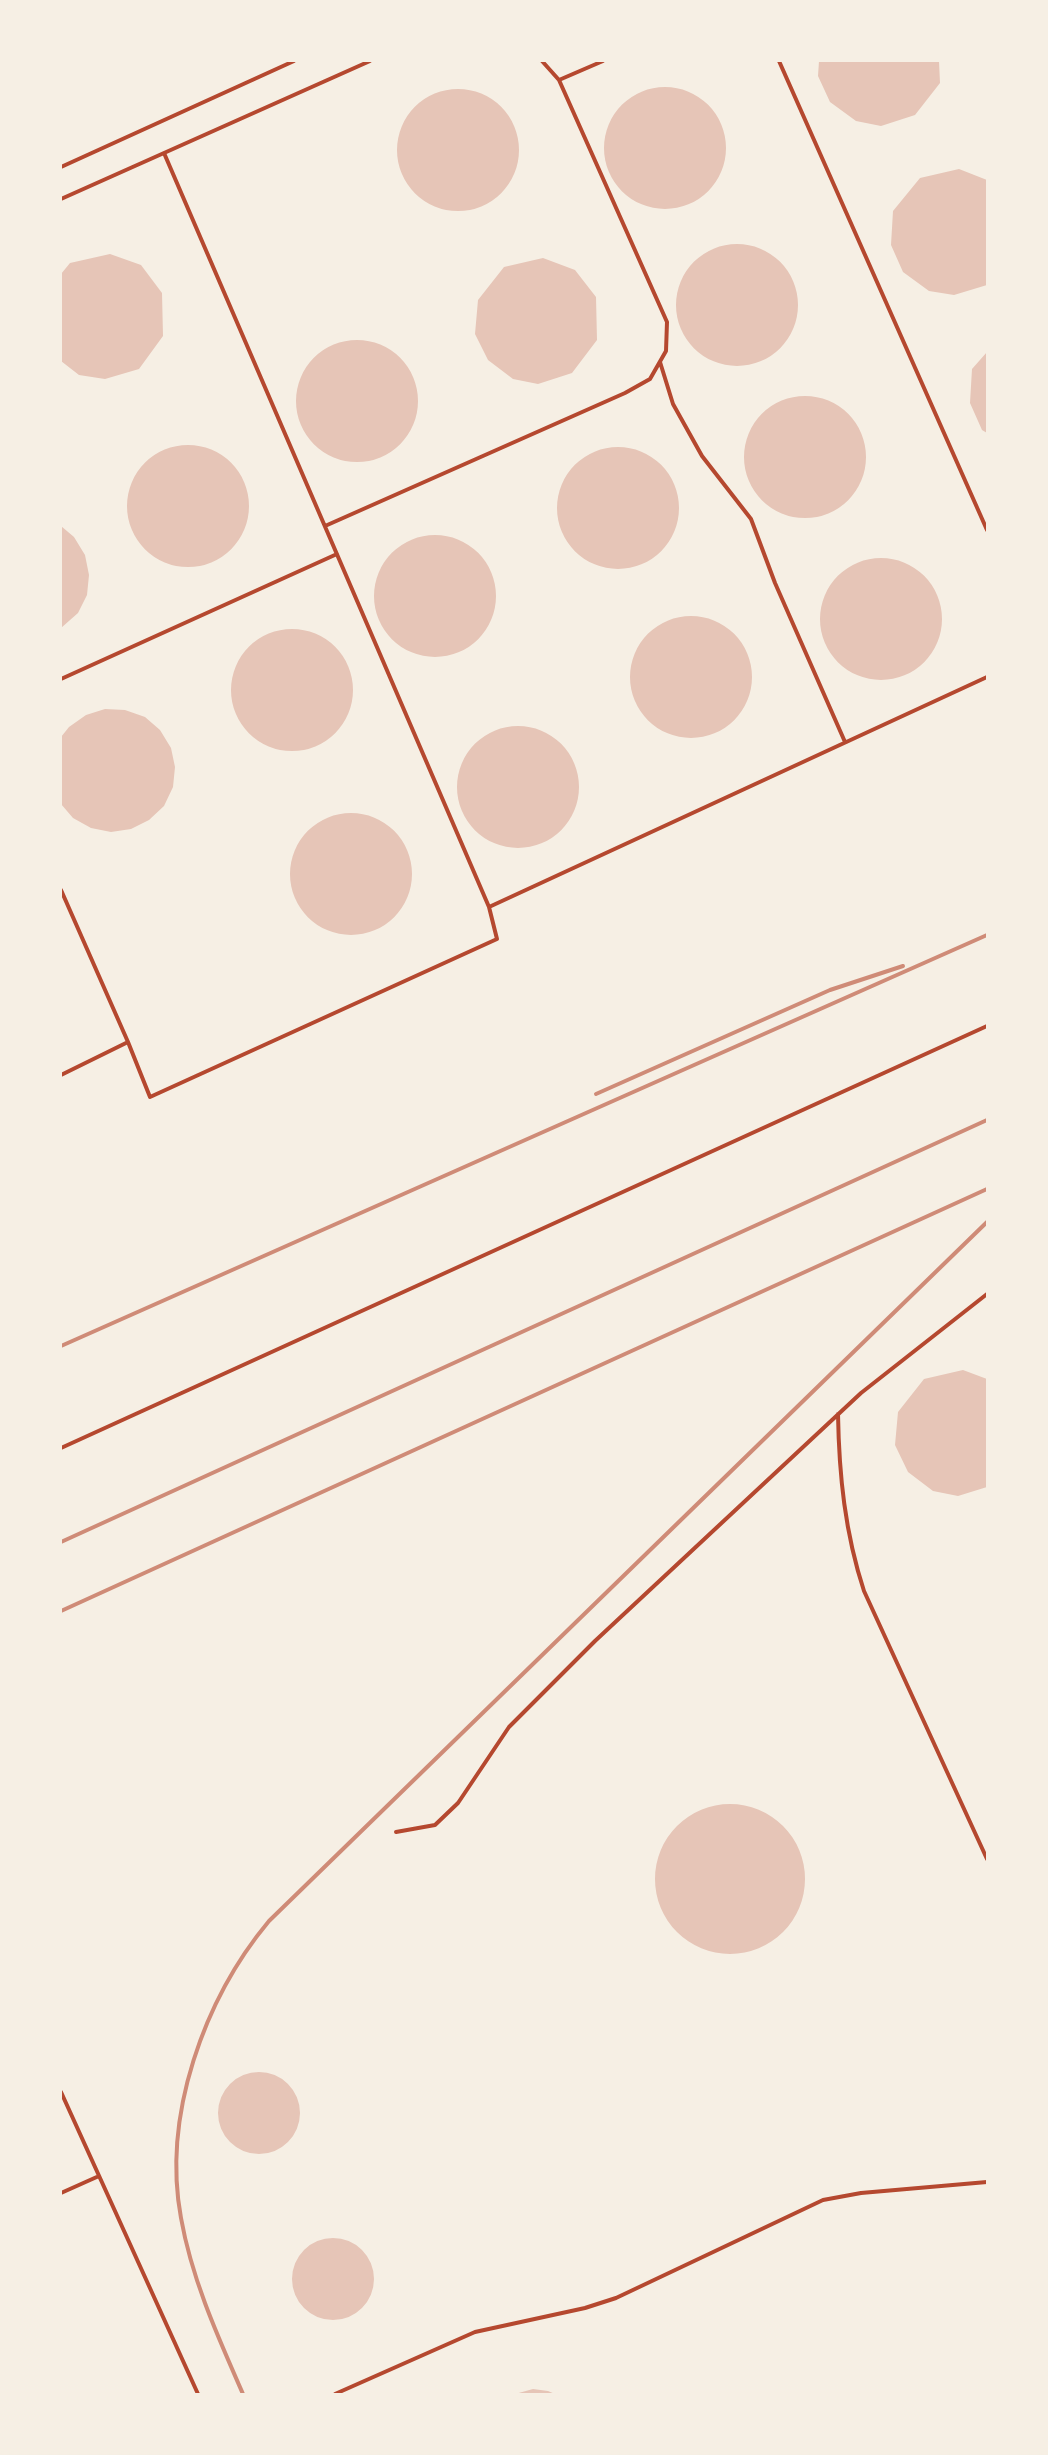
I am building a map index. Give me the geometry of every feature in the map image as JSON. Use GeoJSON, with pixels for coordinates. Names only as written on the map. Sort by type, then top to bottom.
{"type":"FeatureCollection","features":[{"type":"Feature","properties":{"kind":"lane"},"geometry":{"type":"LineString","coordinates":[[61,167],[294,61]]}},
{"type":"Feature","properties":{"kind":"lane"},"geometry":{"type":"LineString","coordinates":[[61,199],[370,61]]}},
{"type":"Feature","properties":{"kind":"lane"},"geometry":{"type":"LineString","coordinates":[[325,526],[625,392],[650,379],[666,351],[667,322],[559,80],[542,61]]}},
{"type":"Feature","properties":{"kind":"lane"},"geometry":{"type":"LineString","coordinates":[[559,80],[603,61]]}},
{"type":"Feature","properties":{"kind":"lane"},"geometry":{"type":"LineString","coordinates":[[779,61],[987,530]]}},
{"type":"Feature","properties":{"kind":"lane"},"geometry":{"type":"LineString","coordinates":[[61,890],[128,1042],[150,1097],[497,939],[489,907],[164,153]]}},
{"type":"Feature","properties":{"kind":"lane"},"geometry":{"type":"LineString","coordinates":[[660,362],[673,404],[702,456],[750,519],[775,584],[845,742]]}},
{"type":"Feature","properties":{"kind":"lane"},"geometry":{"type":"LineString","coordinates":[[61,680],[336,554]]}},
{"type":"Feature","properties":{"kind":"lane"},"geometry":{"type":"LineString","coordinates":[[489,907],[987,677]]}},
{"type":"Feature","properties":{"kind":"lane"},"geometry":{"type":"LineString","coordinates":[[61,1448],[987,1026]]}},
{"type":"Feature","properties":{"kind":"lane"},"geometry":{"type":"LineString","coordinates":[[61,1075],[128,1042]]}},
{"type":"Feature","properties":{"kind":"lane"},"geometry":{"type":"LineString","coordinates":[[396,1832],[435,1825],[458,1803],[509,1727],[595,1641],[861,1393],[987,1294]]}},
{"type":"Feature","properties":{"kind":"lane"},"geometry":{"type":"LineString","coordinates":[[838,1414],[838,1460],[843,1501],[851,1552],[864,1591],[987,1860]]}},
{"type":"Feature","properties":{"kind":"lane"},"geometry":{"type":"LineString","coordinates":[[61,2092],[198,2394]]}},
{"type":"Feature","properties":{"kind":"lane"},"geometry":{"type":"LineString","coordinates":[[61,2193],[99,2176]]}},
{"type":"Feature","properties":{"kind":"lane"},"geometry":{"type":"LineString","coordinates":[[335,2394],[475,2332],[586,2308],[616,2298],[823,2200],[861,2193],[987,2182]]}},
{"type":"Feature","properties":{"kind":"building"},"geometry":{"type":"Polygon","coordinates":[[[819,61],[939,61],[940,83],[915,115],[881,126],[856,121],[830,102],[818,76],[819,61]]]}},
{"type":"Feature","properties":{"kind":"building"},"geometry":{"type":"Polygon","coordinates":[[[665,87],[688,91],[708,105],[722,125],[726,148],[722,171],[708,191],[688,205],[665,209],[642,205],[622,191],[608,171],[604,148],[608,125],[622,105],[642,91],[665,87]]]}},
{"type":"Feature","properties":{"kind":"building"},"geometry":{"type":"Polygon","coordinates":[[[458,89],[481,93],[501,107],[515,127],[519,150],[515,173],[501,193],[481,207],[458,211],[435,207],[415,193],[401,173],[397,150],[401,127],[415,107],[435,93],[458,89]]]}},
{"type":"Feature","properties":{"kind":"building"},"geometry":{"type":"Polygon","coordinates":[[[959,169],[987,180],[987,285],[954,295],[929,291],[903,272],[891,245],[893,211],[920,178],[959,169]]]}},
{"type":"Feature","properties":{"kind":"building"},"geometry":{"type":"Polygon","coordinates":[[[737,244],[760,248],[780,262],[794,282],[798,305],[794,328],[780,348],[760,362],[737,366],[714,362],[694,348],[680,328],[676,305],[680,282],[694,262],[714,248],[737,244]]]}},
{"type":"Feature","properties":{"kind":"building"},"geometry":{"type":"Polygon","coordinates":[[[110,254],[141,265],[162,293],[163,336],[139,369],[105,379],[79,375],[61,361],[61,274],[70,263],[110,254]]]}},
{"type":"Feature","properties":{"kind":"building"},"geometry":{"type":"Polygon","coordinates":[[[543,258],[575,270],[596,297],[597,340],[572,373],[538,384],[513,379],[488,360],[475,334],[478,300],[504,267],[543,258]]]}},
{"type":"Feature","properties":{"kind":"building"},"geometry":{"type":"Polygon","coordinates":[[[357,340],[380,344],[400,358],[414,378],[418,401],[414,424],[400,444],[380,458],[357,462],[334,458],[314,444],[300,424],[296,401],[300,378],[314,358],[334,344],[357,340]]]}},
{"type":"Feature","properties":{"kind":"building"},"geometry":{"type":"Polygon","coordinates":[[[987,352],[987,433],[982,430],[970,403],[972,369],[987,352]]]}},
{"type":"Feature","properties":{"kind":"building"},"geometry":{"type":"Polygon","coordinates":[[[805,396],[828,400],[848,414],[862,434],[866,457],[862,480],[848,500],[828,514],[805,518],[782,514],[762,500],[748,480],[744,457],[748,434],[762,414],[782,400],[805,396]]]}},
{"type":"Feature","properties":{"kind":"building"},"geometry":{"type":"Polygon","coordinates":[[[188,445],[211,449],[231,463],[245,483],[249,506],[245,529],[231,549],[211,563],[188,567],[165,563],[145,549],[131,529],[127,506],[131,483],[145,463],[165,449],[188,445]]]}},
{"type":"Feature","properties":{"kind":"building"},"geometry":{"type":"Polygon","coordinates":[[[618,447],[641,451],[661,465],[675,485],[679,508],[675,531],[661,551],[641,565],[618,569],[595,565],[575,551],[561,531],[557,508],[561,485],[575,465],[595,451],[618,447]]]}},
{"type":"Feature","properties":{"kind":"building"},"geometry":{"type":"Polygon","coordinates":[[[61,526],[74,537],[85,555],[89,575],[87,595],[78,613],[61,628],[61,526]]]}},
{"type":"Feature","properties":{"kind":"building"},"geometry":{"type":"Polygon","coordinates":[[[435,535],[458,539],[478,553],[492,573],[496,596],[492,619],[478,639],[458,653],[435,657],[412,653],[392,639],[378,619],[374,596],[378,573],[392,553],[412,539],[435,535]]]}},
{"type":"Feature","properties":{"kind":"building"},"geometry":{"type":"Polygon","coordinates":[[[881,558],[904,562],[924,576],[938,596],[942,619],[938,642],[924,662],[904,676],[881,680],[858,676],[838,662],[824,642],[820,619],[824,596],[838,576],[858,562],[881,558]]]}},
{"type":"Feature","properties":{"kind":"building"},"geometry":{"type":"Polygon","coordinates":[[[691,616],[714,620],[734,634],[748,654],[752,677],[748,700],[734,720],[714,734],[691,738],[668,734],[648,720],[634,700],[630,677],[634,654],[648,634],[668,620],[691,616]]]}},
{"type":"Feature","properties":{"kind":"building"},"geometry":{"type":"Polygon","coordinates":[[[292,629],[315,633],[335,647],[349,667],[353,690],[349,713],[335,733],[315,747],[292,751],[269,747],[249,733],[235,713],[231,690],[235,667],[249,647],[269,633],[292,629]]]}},
{"type":"Feature","properties":{"kind":"building"},"geometry":{"type":"Polygon","coordinates":[[[105,709],[125,710],[145,717],[160,730],[171,748],[175,767],[173,787],[164,806],[149,820],[131,829],[111,832],[91,828],[73,818],[61,804],[61,737],[69,727],[86,715],[105,709]]]}},
{"type":"Feature","properties":{"kind":"building"},"geometry":{"type":"Polygon","coordinates":[[[518,726],[541,730],[561,744],[575,764],[579,787],[575,810],[561,830],[541,844],[518,848],[495,844],[475,830],[461,810],[457,787],[461,764],[475,744],[495,730],[518,726]]]}},
{"type":"Feature","properties":{"kind":"building"},"geometry":{"type":"Polygon","coordinates":[[[351,813],[374,817],[394,831],[408,851],[412,874],[408,897],[394,917],[374,931],[351,935],[328,931],[308,917],[294,897],[290,874],[294,851],[308,831],[328,817],[351,813]]]}},
{"type":"Feature","properties":{"kind":"building"},"geometry":{"type":"Polygon","coordinates":[[[963,1370],[987,1379],[987,1487],[958,1496],[933,1491],[908,1472],[895,1445],[898,1412],[924,1379],[963,1370]]]}},
{"type":"Feature","properties":{"kind":"building"},"geometry":{"type":"Polygon","coordinates":[[[730,1804],[759,1810],[783,1826],[799,1850],[805,1879],[799,1908],[783,1932],[759,1948],[730,1954],[701,1948],[677,1932],[661,1908],[655,1879],[661,1850],[677,1826],[701,1810],[730,1804]]]}},
{"type":"Feature","properties":{"kind":"building"},"geometry":{"type":"Polygon","coordinates":[[[259,2072],[275,2075],[288,2084],[297,2097],[300,2113],[297,2129],[288,2142],[275,2151],[259,2154],[243,2151],[230,2142],[221,2129],[218,2113],[221,2097],[230,2084],[243,2075],[259,2072]]]}},
{"type":"Feature","properties":{"kind":"building"},"geometry":{"type":"Polygon","coordinates":[[[333,2238],[349,2241],[362,2250],[371,2263],[374,2279],[371,2295],[362,2308],[349,2317],[333,2320],[317,2317],[304,2308],[295,2295],[292,2279],[295,2263],[304,2250],[317,2241],[333,2238]]]}},
{"type":"Feature","properties":{"kind":"building"},"geometry":{"type":"Polygon","coordinates":[[[533,2389],[548,2391],[555,2394],[515,2394],[533,2389]]]}},
{"type":"Feature","properties":{"kind":"railway"},"geometry":{"type":"LineString","coordinates":[[61,1346],[987,935]]}},
{"type":"Feature","properties":{"kind":"railway"},"geometry":{"type":"LineString","coordinates":[[596,1094],[830,990],[903,966]]}},
{"type":"Feature","properties":{"kind":"railway"},"geometry":{"type":"LineString","coordinates":[[61,1542],[987,1120]]}},
{"type":"Feature","properties":{"kind":"railway"},"geometry":{"type":"LineString","coordinates":[[61,1611],[987,1189]]}},
{"type":"Feature","properties":{"kind":"railway"},"geometry":{"type":"LineString","coordinates":[[243,2394],[207,2308],[192,2264],[181,2218],[177,2179],[178,2140],[183,2100],[193,2060],[225,1986],[246,1952],[269,1921],[987,1222]]}}]}
